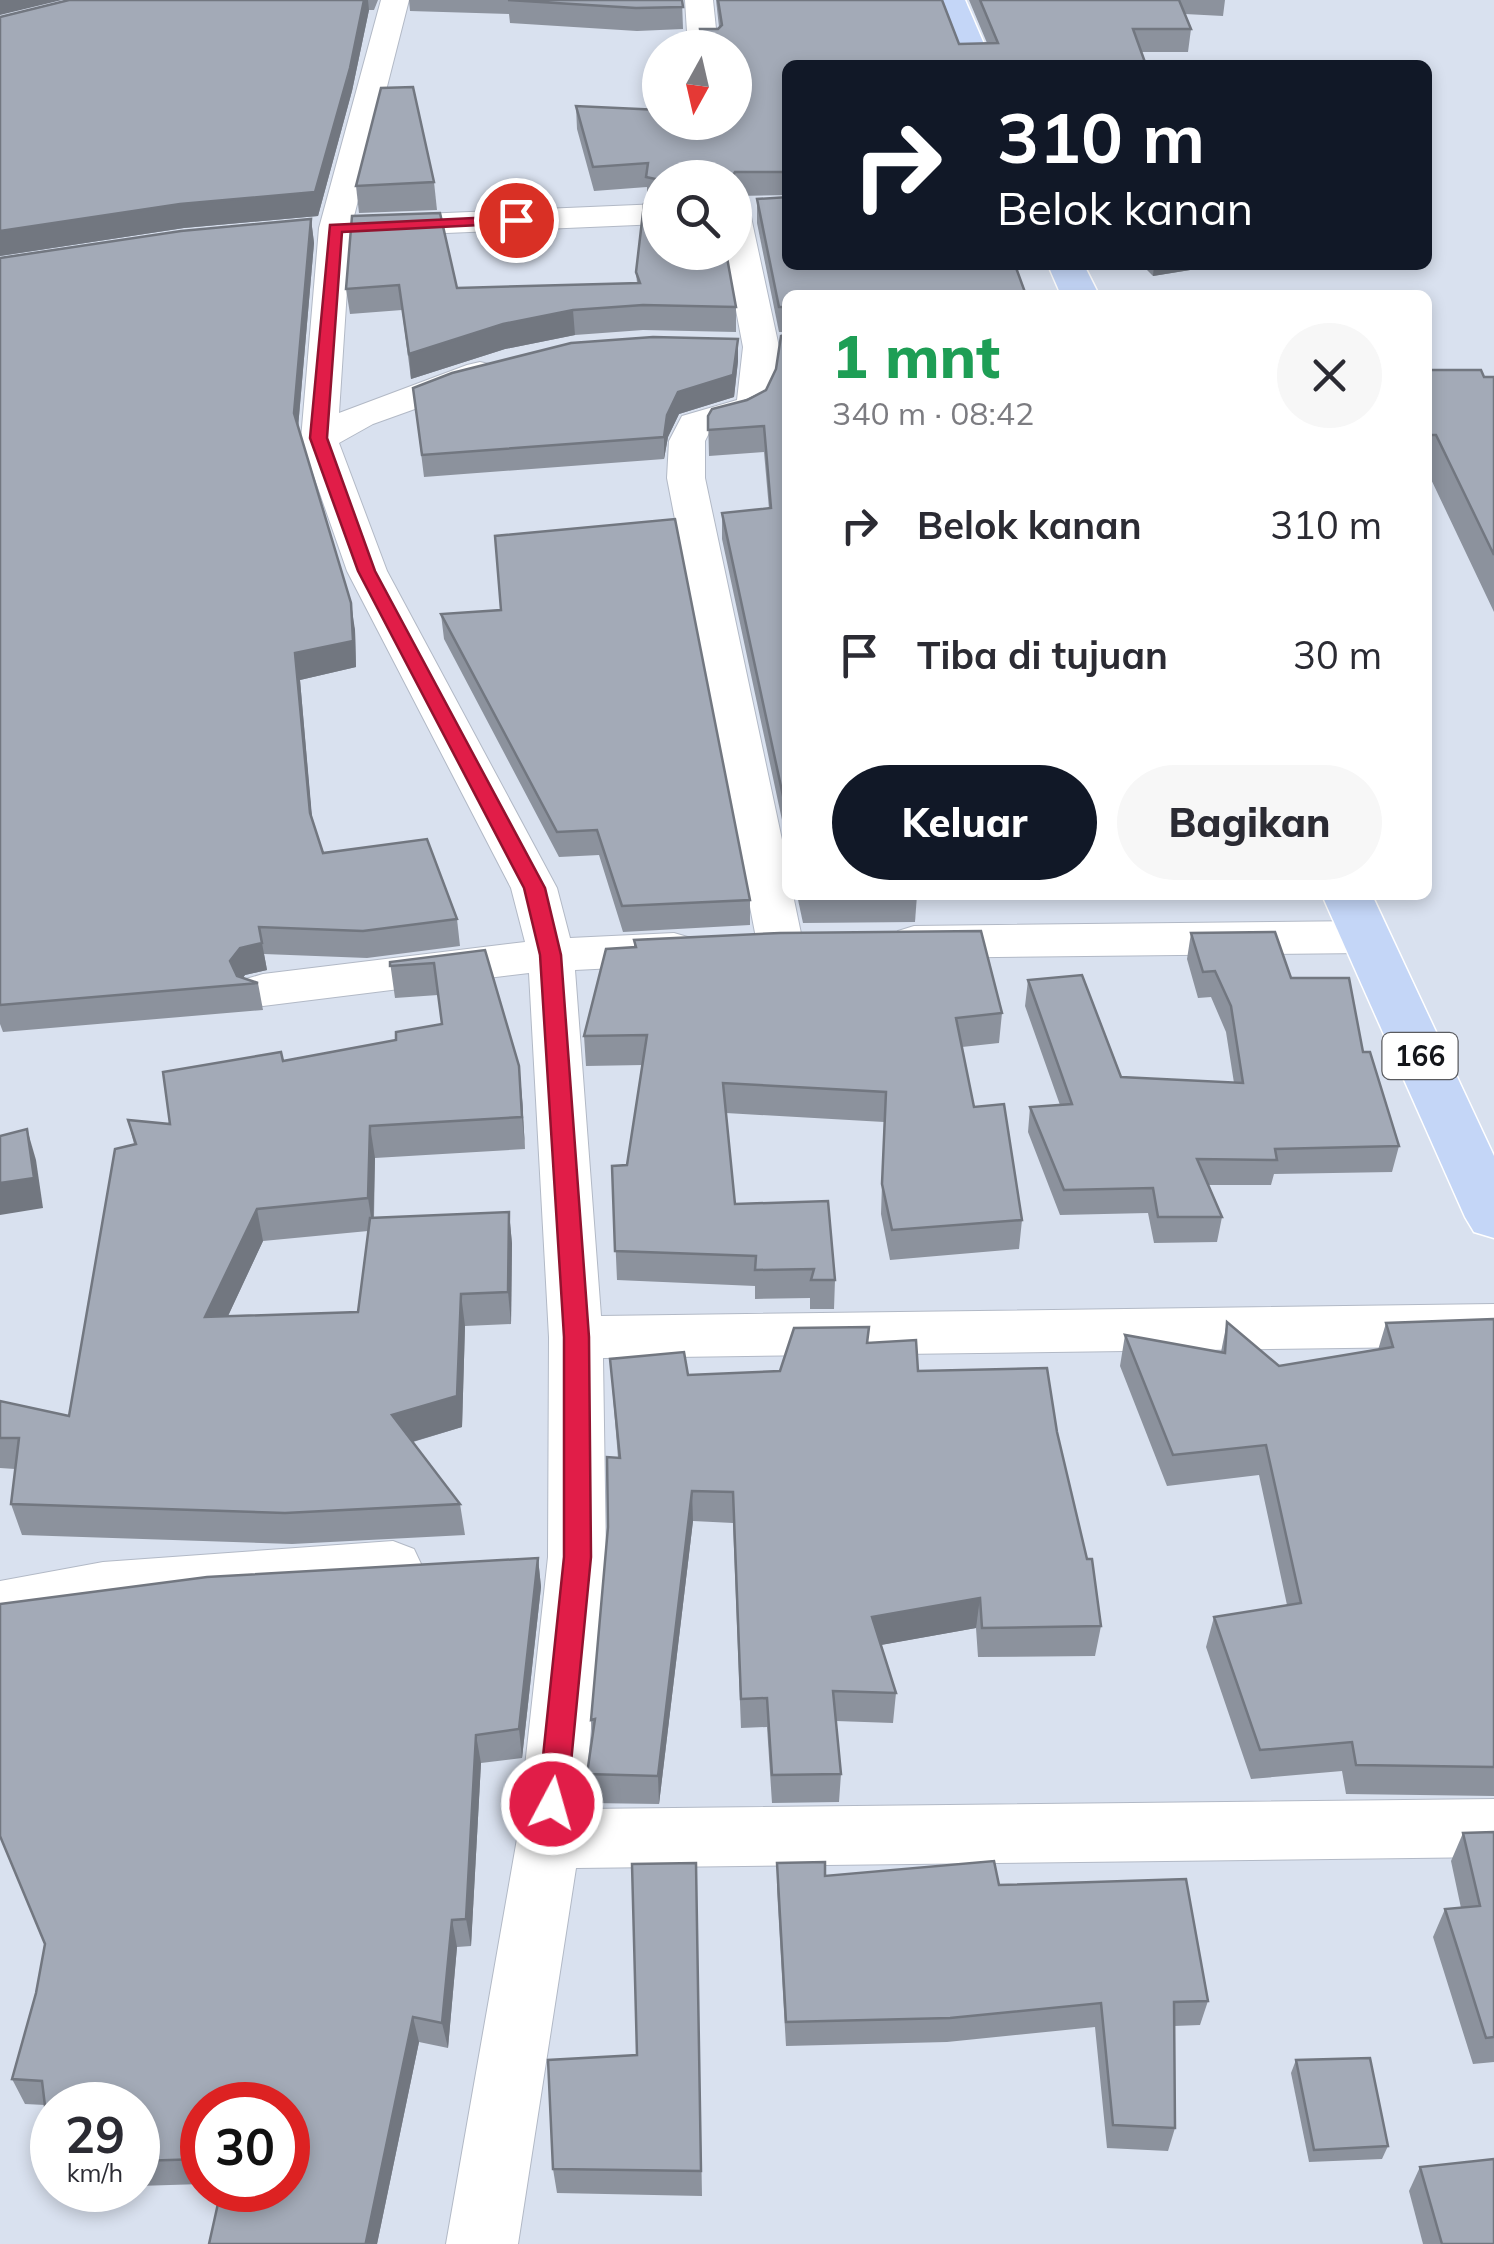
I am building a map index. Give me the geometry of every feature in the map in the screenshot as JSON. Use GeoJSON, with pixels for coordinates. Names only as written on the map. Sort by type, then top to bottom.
{"type":"FeatureCollection","features":[{"type":"Feature","properties":{"kind":"main road"},"geometry":{"type":"LineString","coordinates":[[949,0],[975,60]]}},
{"type":"Feature","properties":{"kind":"main road","name":"166"},"geometry":{"type":"LineString","coordinates":[[1356,916],[1494,1216]]}},
{"type":"Feature","properties":{"kind":"street"},"geometry":{"type":"LineString","coordinates":[[395,0],[316,230],[318,438],[366,571],[534,888],[551,955],[576,1337],[578,1557],[548,1839],[482,2244]]}},
{"type":"Feature","properties":{"kind":"street"},"geometry":{"type":"LineString","coordinates":[[699,0],[702,30]]}},
{"type":"Feature","properties":{"kind":"street"},"geometry":{"type":"LineString","coordinates":[[752,212],[770,209]]}},
{"type":"Feature","properties":{"kind":"street"},"geometry":{"type":"LineString","coordinates":[[316,230],[642,215]]}},
{"type":"Feature","properties":{"kind":"street"},"geometry":{"type":"LineString","coordinates":[[744,270],[757,347],[754,404],[736,414],[694,424],[686,441],[686,478],[780,944]]}},
{"type":"Feature","properties":{"kind":"street"},"geometry":{"type":"LineString","coordinates":[[318,438],[360,416],[451,380],[505,366]]}},
{"type":"Feature","properties":{"kind":"street"},"geometry":{"type":"LineString","coordinates":[[263,990],[551,955],[1356,916]]}},
{"type":"Feature","properties":{"kind":"street"},"geometry":{"type":"LineString","coordinates":[[576,1337],[1494,1325]]}},
{"type":"Feature","properties":{"kind":"street"},"geometry":{"type":"LineString","coordinates":[[520,1560],[578,1557]]}},
{"type":"Feature","properties":{"kind":"street"},"geometry":{"type":"LineString","coordinates":[[0,1606],[104,1587],[444,1564]]}},
{"type":"Feature","properties":{"kind":"street"},"geometry":{"type":"LineString","coordinates":[[548,1839],[1494,1828]]}},
{"type":"Feature","properties":{"kind":"building"},"geometry":{"type":"Polygon","coordinates":[[[69,0],[364,0],[350,68],[315,192],[180,204],[0,231],[0,17],[69,0]]]}},
{"type":"Feature","properties":{"kind":"building"},"geometry":{"type":"Polygon","coordinates":[[[508,0],[682,0],[683,7],[636,8],[508,0]]]}},
{"type":"Feature","properties":{"kind":"building"},"geometry":{"type":"Polygon","coordinates":[[[718,0],[942,0],[959,44],[998,43],[980,0],[1179,0],[1191,29],[1133,29],[1144,60],[782,60],[782,172],[752,172],[752,160],[642,160],[642,163],[593,167],[576,106],[642,109],[642,140],[752,140],[752,30],[700,29],[718,29],[722,25],[718,0]]]}},
{"type":"Feature","properties":{"kind":"building"},"geometry":{"type":"Polygon","coordinates":[[[413,87],[434,182],[356,186],[381,88],[413,87]]]}},
{"type":"Feature","properties":{"kind":"building"},"geometry":{"type":"Polygon","coordinates":[[[782,197],[782,270],[1017,270],[1024,290],[782,290],[779,307],[757,199],[782,197]]]}},
{"type":"Feature","properties":{"kind":"building"},"geometry":{"type":"Polygon","coordinates":[[[440,213],[457,288],[640,283],[636,272],[642,221],[642,270],[729,270],[736,307],[643,305],[573,310],[503,324],[409,354],[399,285],[346,289],[352,216],[440,213]]]}},
{"type":"Feature","properties":{"kind":"building"},"geometry":{"type":"Polygon","coordinates":[[[311,219],[294,413],[351,603],[353,641],[295,653],[310,813],[323,853],[427,839],[457,919],[363,931],[259,927],[262,943],[240,948],[230,961],[237,976],[258,983],[0,1005],[0,258],[181,231],[311,219]]]}},
{"type":"Feature","properties":{"kind":"building"},"geometry":{"type":"Polygon","coordinates":[[[781,336],[782,791],[722,513],[771,508],[764,426],[708,430],[712,409],[747,400],[766,390],[776,369],[781,336]]]}},
{"type":"Feature","properties":{"kind":"building"},"geometry":{"type":"Polygon","coordinates":[[[653,337],[738,339],[733,375],[678,392],[667,415],[664,437],[422,455],[413,388],[452,373],[571,343],[653,337]]]}},
{"type":"Feature","properties":{"kind":"building"},"geometry":{"type":"Polygon","coordinates":[[[1432,370],[1481,370],[1484,377],[1494,377],[1494,555],[1436,435],[1432,435],[1432,370]]]}},
{"type":"Feature","properties":{"kind":"building"},"geometry":{"type":"Polygon","coordinates":[[[675,519],[750,900],[622,906],[597,830],[557,832],[441,614],[501,610],[495,536],[675,519]]]}},
{"type":"Feature","properties":{"kind":"building"},"geometry":{"type":"Polygon","coordinates":[[[981,931],[1002,1013],[956,1018],[974,1107],[1004,1104],[1022,1220],[892,1230],[882,1184],[886,1092],[723,1083],[735,1204],[828,1201],[835,1280],[811,1280],[814,1269],[755,1270],[756,1256],[615,1251],[612,1166],[627,1165],[647,1035],[584,1036],[606,949],[636,947],[634,940],[780,933],[981,931]]]}},
{"type":"Feature","properties":{"kind":"building"},"geometry":{"type":"Polygon","coordinates":[[[1275,932],[1291,978],[1349,978],[1363,1052],[1370,1052],[1399,1146],[1275,1149],[1277,1160],[1197,1159],[1222,1217],[1158,1217],[1153,1188],[1064,1190],[1030,1107],[1072,1104],[1028,980],[1082,975],[1121,1077],[1243,1083],[1231,1006],[1215,971],[1203,972],[1191,933],[1275,932]]]}},
{"type":"Feature","properties":{"kind":"building"},"geometry":{"type":"Polygon","coordinates":[[[485,950],[519,1066],[522,1117],[370,1126],[368,1198],[257,1209],[205,1317],[358,1312],[370,1218],[509,1212],[508,1292],[461,1294],[457,1396],[392,1415],[460,1504],[285,1513],[11,1504],[19,1438],[0,1438],[0,1401],[69,1416],[115,1149],[136,1144],[128,1120],[170,1124],[163,1072],[281,1052],[283,1061],[396,1040],[396,1032],[442,1024],[434,963],[390,966],[390,962],[485,950]]]}},
{"type":"Feature","properties":{"kind":"building"},"geometry":{"type":"Polygon","coordinates":[[[27,1129],[34,1178],[0,1183],[0,1136],[27,1129]]]}},
{"type":"Feature","properties":{"kind":"building"},"geometry":{"type":"Polygon","coordinates":[[[1494,1319],[1494,1767],[1356,1765],[1352,1742],[1260,1750],[1214,1617],[1301,1603],[1266,1445],[1173,1455],[1125,1335],[1225,1353],[1227,1322],[1279,1366],[1393,1347],[1386,1323],[1494,1319]]]}},
{"type":"Feature","properties":{"kind":"building"},"geometry":{"type":"Polygon","coordinates":[[[869,1327],[867,1343],[916,1340],[918,1371],[1047,1368],[1057,1432],[1087,1559],[1092,1559],[1101,1626],[982,1628],[980,1598],[872,1617],[896,1693],[833,1691],[841,1774],[772,1775],[767,1698],[741,1699],[733,1492],[692,1491],[658,1776],[587,1774],[595,1719],[591,1720],[608,1527],[607,1457],[620,1458],[610,1359],[684,1352],[688,1375],[780,1371],[794,1328],[869,1327]]]}},
{"type":"Feature","properties":{"kind":"building"},"geometry":{"type":"Polygon","coordinates":[[[538,1558],[519,1729],[476,1735],[466,1919],[452,1920],[442,2023],[413,2017],[366,2242],[375,2244],[209,2244],[216,2212],[310,2212],[310,2082],[180,2082],[180,2160],[160,2160],[160,2082],[12,2079],[45,1944],[0,1836],[0,1604],[207,1577],[538,1558]]]}},
{"type":"Feature","properties":{"kind":"building"},"geometry":{"type":"Polygon","coordinates":[[[1494,1832],[1494,2037],[1486,2038],[1445,1909],[1480,1906],[1463,1833],[1494,1832]]]}},
{"type":"Feature","properties":{"kind":"building"},"geometry":{"type":"Polygon","coordinates":[[[994,1861],[999,1885],[1186,1879],[1208,2001],[1174,2002],[1175,2128],[1113,2125],[1101,2003],[950,2018],[786,2022],[777,1863],[825,1862],[825,1876],[994,1861]]]}},
{"type":"Feature","properties":{"kind":"building"},"geometry":{"type":"Polygon","coordinates":[[[696,1863],[701,2171],[553,2169],[548,2060],[637,2055],[632,1864],[696,1863]]]}},
{"type":"Feature","properties":{"kind":"building"},"geometry":{"type":"Polygon","coordinates":[[[1370,2058],[1388,2146],[1314,2150],[1296,2060],[1370,2058]]]}},
{"type":"Feature","properties":{"kind":"building"},"geometry":{"type":"Polygon","coordinates":[[[1494,2159],[1494,2244],[1442,2244],[1420,2167],[1494,2159]]]}},
{"type":"Feature","properties":{"kind":"route"},"geometry":{"type":"LineString","coordinates":[[516,220],[335,228],[318,438],[366,571],[534,888],[551,955],[576,1337],[578,1557],[552,1804]]}}]}
